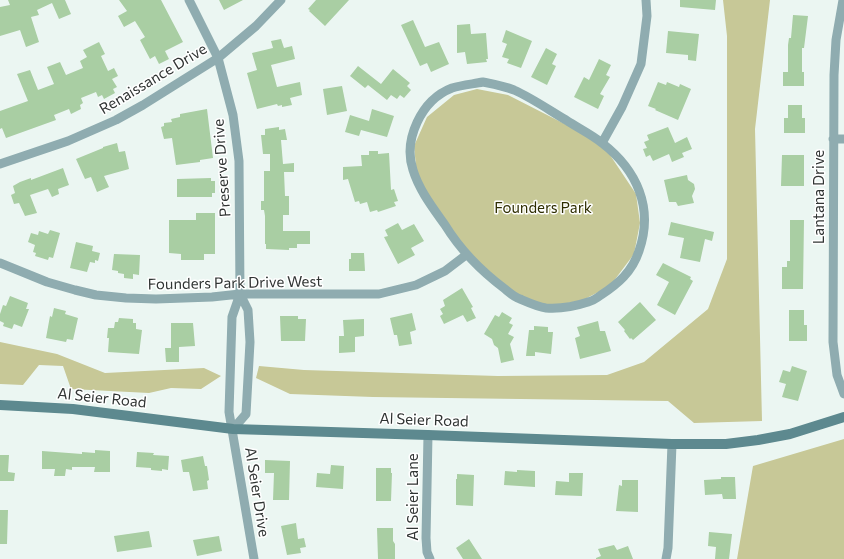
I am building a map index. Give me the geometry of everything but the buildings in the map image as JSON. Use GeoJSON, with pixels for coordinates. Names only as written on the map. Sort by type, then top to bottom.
{"type":"FeatureCollection","features":[{"type":"Feature","properties":{"kind":"street","name":"Preserve Drive"},"geometry":{"type":"LineString","coordinates":[[189,0],[218,58],[233,115],[239,161],[240,294],[232,317],[229,412],[233,429]]}},
{"type":"Feature","properties":{"kind":"street","name":"Renaissance Drive"},"geometry":{"type":"LineString","coordinates":[[0,164],[68,141],[116,120],[143,105],[218,58],[256,26],[281,0]]}},
{"type":"Feature","properties":{"kind":"street"},"geometry":{"type":"LineString","coordinates":[[602,143],[622,107],[642,64],[647,16],[646,0]]}},
{"type":"Feature","properties":{"kind":"street","name":"Lantana Drive"},"geometry":{"type":"LineString","coordinates":[[843,0],[836,40],[834,75],[833,342],[837,375],[844,394]]}},
{"type":"Feature","properties":{"kind":"street"},"geometry":{"type":"LineString","coordinates":[[483,82],[498,85],[520,94],[558,115],[602,143],[622,162],[633,177],[641,194],[645,210],[645,226],[642,242],[632,269],[624,278],[609,290],[590,302],[565,307],[546,308],[518,299],[492,279],[466,255],[449,233],[422,192],[413,171],[410,156],[411,143],[415,127],[423,111],[435,99],[450,89],[483,82]]}},
{"type":"Feature","properties":{"kind":"street"},"geometry":{"type":"LineString","coordinates":[[833,139],[844,139]]}},
{"type":"Feature","properties":{"kind":"street","name":"Founders Park Drive West"},"geometry":{"type":"LineString","coordinates":[[0,263],[47,282],[75,290],[118,298],[156,299],[212,297],[240,294],[379,294],[416,285],[445,271],[466,255]]}},
{"type":"Feature","properties":{"kind":"street","name":"Preserve Drive"},"geometry":{"type":"LineString","coordinates":[[233,429],[246,414],[250,342],[248,310],[240,294]]}},
{"type":"Feature","properties":{"kind":"street","name":"Al Seier Road"},"geometry":{"type":"LineString","coordinates":[[0,405],[80,410],[233,429],[672,444],[726,444],[758,440],[790,434],[844,417]]}},
{"type":"Feature","properties":{"kind":"street","name":"Al Seier Drive"},"geometry":{"type":"LineString","coordinates":[[233,429],[254,559]]}},
{"type":"Feature","properties":{"kind":"street","name":"Al Seier Lane"},"geometry":{"type":"LineString","coordinates":[[428,435],[426,538],[427,552],[430,559]]}},
{"type":"Feature","properties":{"kind":"street"},"geometry":{"type":"LineString","coordinates":[[666,559],[668,548],[672,444]]}},
{"type":"Feature","properties":{"kind":"green space"},"geometry":{"type":"Polygon","coordinates":[[[723,0],[770,0],[755,129],[762,421],[694,423],[668,401],[373,397],[290,394],[256,378],[259,366],[304,370],[498,376],[607,375],[644,362],[708,309],[727,259],[727,36],[723,0]]]}},
{"type":"Feature","properties":{"kind":"green space","name":"Founders Park"},"geometry":{"type":"Polygon","coordinates":[[[477,89],[508,95],[602,143],[636,194],[640,223],[634,254],[610,286],[583,300],[548,307],[519,297],[465,254],[417,176],[414,146],[427,117],[454,95],[477,89]]]}},
{"type":"Feature","properties":{"kind":"green space"},"geometry":{"type":"Polygon","coordinates":[[[0,342],[57,354],[105,373],[204,368],[221,376],[201,389],[171,388],[149,393],[71,389],[63,366],[39,365],[23,385],[0,384],[0,342]]]}},
{"type":"Feature","properties":{"kind":"green space"},"geometry":{"type":"Polygon","coordinates":[[[844,439],[844,559],[737,559],[753,466],[844,439]]]}}]}
